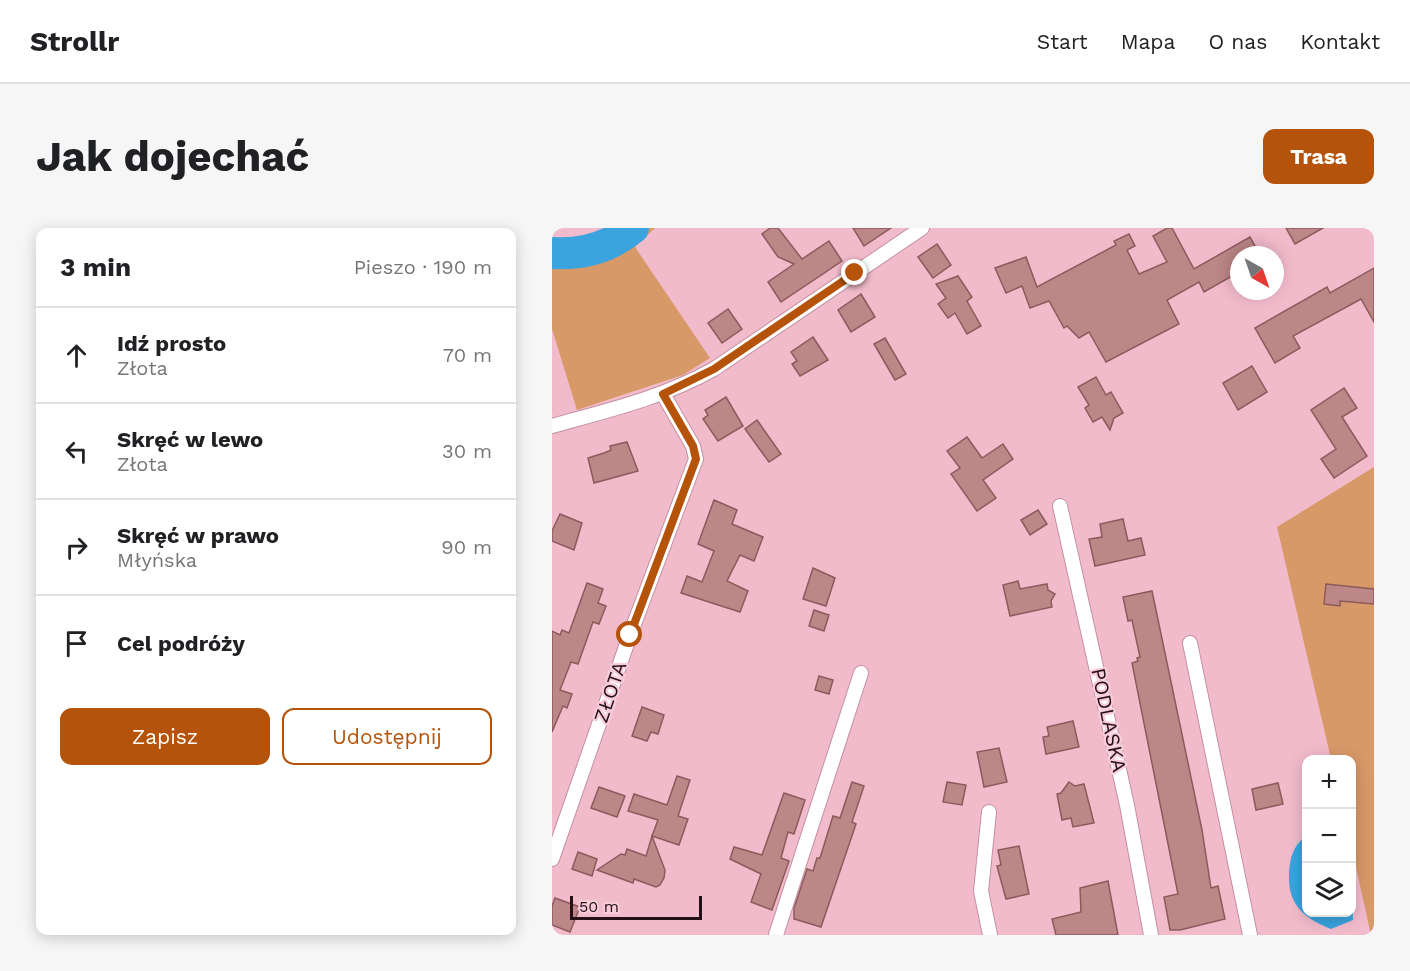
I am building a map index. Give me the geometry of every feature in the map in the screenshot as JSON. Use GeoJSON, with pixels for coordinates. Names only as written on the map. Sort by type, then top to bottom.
{"type":"FeatureCollection","features":[{"type":"Feature","properties":{"kind":"street"},"geometry":{"type":"LineString","coordinates":[[552,426],[663,394],[714,369],[922,228]]}},
{"type":"Feature","properties":{"kind":"street","name":"ZŁOTA"},"geometry":{"type":"LineString","coordinates":[[552,859],[630,635],[696,459],[693,446],[663,394]]}},
{"type":"Feature","properties":{"kind":"street","name":"PODLASKA"},"geometry":{"type":"LineString","coordinates":[[1060,506],[1128,805],[1151,935]]}},
{"type":"Feature","properties":{"kind":"street"},"geometry":{"type":"LineString","coordinates":[[1190,643],[1250,935]]}},
{"type":"Feature","properties":{"kind":"street"},"geometry":{"type":"LineString","coordinates":[[776,935],[861,673]]}},
{"type":"Feature","properties":{"kind":"street"},"geometry":{"type":"LineString","coordinates":[[989,812],[981,891],[990,935]]}},
{"type":"Feature","properties":{"kind":"shaded area"},"geometry":{"type":"Polygon","coordinates":[[[642,228],[655,228],[635,247],[710,358],[683,375],[577,410],[552,329],[552,260],[589,257],[622,243],[642,228]]]}},
{"type":"Feature","properties":{"kind":"shaded area"},"geometry":{"type":"Polygon","coordinates":[[[1374,467],[1374,935],[1371,935],[1356,867],[1356,755],[1330,755],[1277,527],[1374,467]]]}},
{"type":"Feature","properties":{"kind":"water"},"geometry":{"type":"Polygon","coordinates":[[[1302,839],[1302,911],[1291,895],[1289,885],[1292,854],[1302,839]]]}},
{"type":"Feature","properties":{"kind":"water"},"geometry":{"type":"Polygon","coordinates":[[[1309,917],[1353,917],[1353,920],[1331,929],[1309,917]]]}},
{"type":"Feature","properties":{"kind":"building"},"geometry":{"type":"Polygon","coordinates":[[[770,228],[778,228],[802,259],[829,241],[842,261],[781,302],[768,282],[794,264],[778,257],[762,234],[770,228]]]}},
{"type":"Feature","properties":{"kind":"building"},"geometry":{"type":"Polygon","coordinates":[[[853,228],[891,228],[864,246],[853,228]]]}},
{"type":"Feature","properties":{"kind":"building"},"geometry":{"type":"Polygon","coordinates":[[[1167,228],[1172,228],[1194,269],[1230,248],[1230,277],[1204,292],[1199,282],[1167,300],[1179,324],[1106,362],[1089,332],[1079,338],[1067,326],[1064,328],[1049,301],[1030,308],[1022,286],[1006,293],[995,268],[1026,257],[1037,287],[1116,245],[1114,241],[1129,234],[1135,246],[1127,250],[1139,274],[1167,262],[1153,236],[1167,228]]]}},
{"type":"Feature","properties":{"kind":"building"},"geometry":{"type":"Polygon","coordinates":[[[1286,228],[1323,228],[1295,244],[1286,228]]]}},
{"type":"Feature","properties":{"kind":"building"},"geometry":{"type":"Polygon","coordinates":[[[1250,237],[1255,246],[1234,246],[1250,237]]]}},
{"type":"Feature","properties":{"kind":"building"},"geometry":{"type":"Polygon","coordinates":[[[937,244],[951,265],[933,278],[918,257],[937,244]]]}},
{"type":"Feature","properties":{"kind":"building"},"geometry":{"type":"Polygon","coordinates":[[[1374,268],[1374,322],[1361,299],[1293,336],[1300,348],[1275,363],[1255,328],[1327,287],[1330,293],[1374,268]]]}},
{"type":"Feature","properties":{"kind":"building"},"geometry":{"type":"Polygon","coordinates":[[[958,276],[972,297],[967,301],[981,326],[967,334],[955,313],[948,318],[938,304],[946,298],[936,284],[958,276]]]}},
{"type":"Feature","properties":{"kind":"building"},"geometry":{"type":"Polygon","coordinates":[[[861,294],[875,317],[851,332],[838,310],[861,294]]]}},
{"type":"Feature","properties":{"kind":"building"},"geometry":{"type":"Polygon","coordinates":[[[728,309],[742,329],[722,343],[708,323],[728,309]]]}},
{"type":"Feature","properties":{"kind":"building"},"geometry":{"type":"Polygon","coordinates":[[[813,337],[828,360],[800,376],[792,364],[797,361],[791,352],[813,337]]]}},
{"type":"Feature","properties":{"kind":"building"},"geometry":{"type":"Polygon","coordinates":[[[885,338],[906,374],[895,380],[874,344],[885,338]]]}},
{"type":"Feature","properties":{"kind":"building"},"geometry":{"type":"Polygon","coordinates":[[[1252,366],[1267,392],[1238,410],[1223,383],[1252,366]]]}},
{"type":"Feature","properties":{"kind":"building"},"geometry":{"type":"Polygon","coordinates":[[[1096,377],[1106,395],[1111,392],[1123,413],[1114,418],[1110,430],[1102,417],[1093,422],[1085,408],[1089,405],[1078,387],[1096,377]]]}},
{"type":"Feature","properties":{"kind":"building"},"geometry":{"type":"Polygon","coordinates":[[[1344,388],[1357,408],[1342,417],[1367,456],[1334,478],[1321,459],[1336,449],[1311,410],[1344,388]]]}},
{"type":"Feature","properties":{"kind":"building"},"geometry":{"type":"Polygon","coordinates":[[[726,397],[743,426],[718,441],[703,419],[708,415],[705,410],[726,397]]]}},
{"type":"Feature","properties":{"kind":"building"},"geometry":{"type":"Polygon","coordinates":[[[757,420],[781,454],[769,462],[745,429],[757,420]]]}},
{"type":"Feature","properties":{"kind":"building"},"geometry":{"type":"Polygon","coordinates":[[[967,437],[982,458],[1003,444],[1013,459],[983,480],[996,498],[977,511],[951,474],[960,468],[947,451],[967,437]]]}},
{"type":"Feature","properties":{"kind":"building"},"geometry":{"type":"Polygon","coordinates":[[[627,442],[638,471],[594,483],[588,458],[611,450],[610,446],[627,442]]]}},
{"type":"Feature","properties":{"kind":"building"},"geometry":{"type":"Polygon","coordinates":[[[714,500],[737,510],[732,524],[763,537],[754,561],[740,555],[727,581],[748,591],[740,612],[681,593],[687,576],[702,582],[714,551],[698,544],[714,500]]]}},
{"type":"Feature","properties":{"kind":"building"},"geometry":{"type":"Polygon","coordinates":[[[1038,510],[1047,524],[1030,535],[1021,520],[1038,510]]]}},
{"type":"Feature","properties":{"kind":"building"},"geometry":{"type":"Polygon","coordinates":[[[560,514],[582,523],[574,550],[552,541],[552,531],[560,514]]]}},
{"type":"Feature","properties":{"kind":"building"},"geometry":{"type":"Polygon","coordinates":[[[1123,519],[1128,541],[1141,538],[1145,555],[1095,566],[1089,539],[1102,537],[1100,524],[1123,519]]]}},
{"type":"Feature","properties":{"kind":"building"},"geometry":{"type":"Polygon","coordinates":[[[813,568],[835,578],[826,606],[803,599],[813,568]]]}},
{"type":"Feature","properties":{"kind":"building"},"geometry":{"type":"Polygon","coordinates":[[[1018,581],[1020,589],[1047,584],[1048,590],[1055,594],[1051,601],[1052,607],[1010,616],[1003,585],[1018,581]]]}},
{"type":"Feature","properties":{"kind":"building"},"geometry":{"type":"Polygon","coordinates":[[[587,583],[603,589],[598,603],[606,606],[599,624],[593,622],[578,664],[571,662],[560,690],[572,694],[567,708],[563,706],[552,732],[552,631],[560,635],[562,630],[569,633],[587,583]]]}},
{"type":"Feature","properties":{"kind":"building"},"geometry":{"type":"Polygon","coordinates":[[[1326,584],[1374,589],[1374,604],[1340,601],[1340,606],[1324,604],[1326,584]]]}},
{"type":"Feature","properties":{"kind":"building"},"geometry":{"type":"Polygon","coordinates":[[[1152,591],[1202,830],[1211,888],[1218,886],[1225,919],[1180,930],[1170,930],[1164,897],[1178,894],[1132,663],[1138,661],[1137,658],[1140,657],[1132,620],[1128,621],[1123,597],[1152,591]]]}},
{"type":"Feature","properties":{"kind":"building"},"geometry":{"type":"Polygon","coordinates":[[[814,610],[829,615],[824,631],[809,626],[814,610]]]}},
{"type":"Feature","properties":{"kind":"building"},"geometry":{"type":"Polygon","coordinates":[[[819,676],[833,680],[829,694],[815,690],[819,676]]]}},
{"type":"Feature","properties":{"kind":"building"},"geometry":{"type":"Polygon","coordinates":[[[642,707],[664,715],[658,734],[651,732],[647,741],[632,736],[642,707]]]}},
{"type":"Feature","properties":{"kind":"building"},"geometry":{"type":"Polygon","coordinates":[[[1073,721],[1079,747],[1046,754],[1043,737],[1049,736],[1047,727],[1073,721]]]}},
{"type":"Feature","properties":{"kind":"building"},"geometry":{"type":"Polygon","coordinates":[[[999,748],[1007,782],[984,787],[977,752],[999,748]]]}},
{"type":"Feature","properties":{"kind":"building"},"geometry":{"type":"Polygon","coordinates":[[[677,776],[690,780],[678,816],[688,819],[679,845],[652,836],[658,820],[628,811],[634,794],[667,805],[677,776]]]}},
{"type":"Feature","properties":{"kind":"building"},"geometry":{"type":"Polygon","coordinates":[[[852,782],[864,786],[852,822],[856,824],[821,927],[794,919],[794,908],[807,869],[813,871],[817,858],[820,858],[833,816],[840,818],[852,782]]]}},
{"type":"Feature","properties":{"kind":"building"},"geometry":{"type":"Polygon","coordinates":[[[947,782],[966,785],[962,805],[943,802],[947,782]]]}},
{"type":"Feature","properties":{"kind":"building"},"geometry":{"type":"Polygon","coordinates":[[[1069,782],[1075,786],[1084,784],[1094,823],[1073,827],[1071,818],[1062,820],[1057,794],[1061,793],[1069,782]]]}},
{"type":"Feature","properties":{"kind":"building"},"geometry":{"type":"Polygon","coordinates":[[[1278,783],[1283,804],[1256,810],[1252,789],[1278,783]]]}},
{"type":"Feature","properties":{"kind":"building"},"geometry":{"type":"Polygon","coordinates":[[[599,787],[625,796],[617,817],[591,808],[599,787]]]}},
{"type":"Feature","properties":{"kind":"building"},"geometry":{"type":"Polygon","coordinates":[[[784,793],[805,800],[794,834],[788,832],[781,858],[789,861],[772,910],[751,902],[761,874],[730,859],[734,847],[762,855],[784,793]]]}},
{"type":"Feature","properties":{"kind":"building"},"geometry":{"type":"Polygon","coordinates":[[[652,836],[665,870],[660,885],[656,887],[634,879],[633,883],[597,870],[621,854],[625,855],[627,849],[646,856],[652,836]]]}},
{"type":"Feature","properties":{"kind":"building"},"geometry":{"type":"Polygon","coordinates":[[[1019,846],[1029,894],[1006,899],[997,866],[1001,865],[998,850],[1019,846]]]}},
{"type":"Feature","properties":{"kind":"building"},"geometry":{"type":"Polygon","coordinates":[[[578,852],[597,859],[592,876],[572,869],[578,852]]]}},
{"type":"Feature","properties":{"kind":"building"},"geometry":{"type":"Polygon","coordinates":[[[1108,881],[1118,935],[1056,935],[1052,919],[1081,912],[1080,888],[1108,881]]]}},
{"type":"Feature","properties":{"kind":"building"},"geometry":{"type":"Polygon","coordinates":[[[555,898],[580,907],[570,932],[552,925],[552,906],[555,898]]]}},
{"type":"Feature","properties":{"kind":"waterway"},"geometry":{"type":"LineString","coordinates":[[552,253],[574,253],[605,245],[633,228]]}},
{"type":"Feature","properties":{"kind":"route"},"geometry":{"type":"LineString","coordinates":[[630,635],[696,459],[693,446],[663,394],[714,369],[855,273]]}}]}
